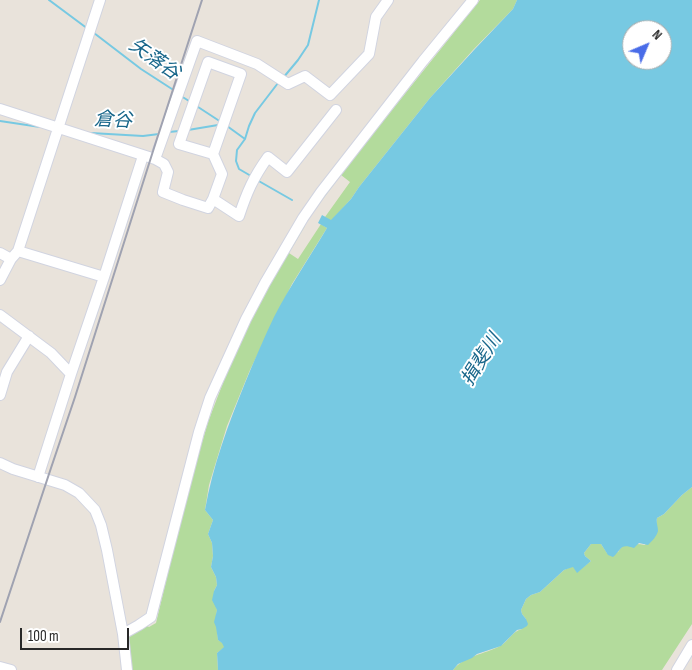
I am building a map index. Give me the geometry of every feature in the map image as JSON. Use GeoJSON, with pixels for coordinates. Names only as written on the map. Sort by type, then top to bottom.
{"type":"FeatureCollection","features":[{"type":"Feature","properties":{"kind":"street"},"geometry":{"type":"LineString","coordinates":[[0,280],[15,255],[100,0]]}},
{"type":"Feature","properties":{"kind":"street"},"geometry":{"type":"LineString","coordinates":[[155,159],[197,41],[257,64],[288,84],[305,76],[330,95],[369,54],[376,17],[388,0]]}},
{"type":"Feature","properties":{"kind":"street"},"geometry":{"type":"LineString","coordinates":[[123,634],[139,626],[150,616],[154,607],[199,432],[210,398],[246,319],[265,283],[303,218],[321,192],[473,0]]}},
{"type":"Feature","properties":{"kind":"street"},"geometry":{"type":"LineString","coordinates":[[0,109],[155,159],[164,164],[168,172],[163,192],[208,208],[222,174],[213,154],[241,74],[208,62],[179,144],[213,154]]}},
{"type":"Feature","properties":{"kind":"street"},"geometry":{"type":"LineString","coordinates":[[213,199],[239,216],[249,186],[257,171],[268,157],[287,172],[336,110]]}},
{"type":"Feature","properties":{"kind":"street"},"geometry":{"type":"LineString","coordinates":[[38,477],[143,156]]}},
{"type":"Feature","properties":{"kind":"street"},"geometry":{"type":"LineString","coordinates":[[0,253],[104,277]]}},
{"type":"Feature","properties":{"kind":"street"},"geometry":{"type":"LineString","coordinates":[[0,315],[51,353],[71,374]]}},
{"type":"Feature","properties":{"kind":"street"},"geometry":{"type":"LineString","coordinates":[[0,395],[7,372],[29,336]]}},
{"type":"Feature","properties":{"kind":"street"},"geometry":{"type":"LineString","coordinates":[[0,463],[13,470],[65,485],[79,493],[94,510],[101,526],[107,550],[123,634],[127,670]]}},
{"type":"Feature","properties":{"kind":"street"},"geometry":{"type":"LineString","coordinates":[[677,670],[692,645]]}},
{"type":"Feature","properties":{"kind":"street"},"geometry":{"type":"LineString","coordinates":[[0,667],[12,670]]}},
{"type":"Feature","properties":{"kind":"green space"},"geometry":{"type":"Polygon","coordinates":[[[480,0],[517,0],[513,9],[430,98],[351,199],[331,221],[325,217],[350,182],[341,175],[314,211],[312,210],[480,0]]]}},
{"type":"Feature","properties":{"kind":"green space"},"geometry":{"type":"Polygon","coordinates":[[[321,224],[327,228],[292,284],[250,370],[227,426],[209,485],[205,510],[213,520],[208,534],[212,543],[213,556],[211,567],[216,577],[217,585],[214,591],[218,640],[225,647],[217,653],[218,670],[130,670],[128,638],[145,625],[149,627],[156,623],[186,497],[208,422],[226,375],[251,319],[302,225],[305,226],[289,253],[298,259],[321,224]]]}},
{"type":"Feature","properties":{"kind":"green space"},"geometry":{"type":"Polygon","coordinates":[[[692,487],[692,624],[662,670],[453,670],[463,661],[500,646],[515,632],[522,629],[526,619],[521,610],[526,599],[540,592],[564,570],[573,566],[577,572],[591,561],[584,553],[591,544],[601,544],[607,553],[618,552],[622,546],[645,545],[656,524],[657,518],[664,514],[692,487]]]}},
{"type":"Feature","properties":{"kind":"water","name":"揖斐川"},"geometry":{"type":"Polygon","coordinates":[[[517,0],[692,0],[692,487],[664,514],[657,518],[658,531],[648,545],[639,543],[634,548],[626,546],[620,549],[613,557],[608,555],[601,544],[591,544],[584,553],[591,561],[577,573],[573,567],[564,570],[540,592],[526,599],[521,610],[528,624],[527,626],[517,630],[501,646],[477,654],[458,664],[453,670],[218,670],[217,653],[224,647],[218,640],[214,622],[217,610],[212,600],[217,585],[216,577],[211,567],[213,556],[212,543],[208,534],[213,520],[205,510],[212,477],[239,399],[274,317],[327,228],[318,223],[322,215],[331,220],[351,199],[430,98],[513,9],[517,0]]]}},
{"type":"Feature","properties":{"kind":"waterway","name":"矢落谷"},"geometry":{"type":"LineString","coordinates":[[49,0],[88,29]]}},
{"type":"Feature","properties":{"kind":"waterway"},"geometry":{"type":"LineString","coordinates":[[283,78],[308,45],[319,0]]}},
{"type":"Feature","properties":{"kind":"waterway","name":"矢落谷"},"geometry":{"type":"LineString","coordinates":[[94,33],[141,69],[175,91]]}},
{"type":"Feature","properties":{"kind":"waterway"},"geometry":{"type":"LineString","coordinates":[[251,176],[239,169],[236,161],[237,150],[245,139],[255,113],[278,83]]}},
{"type":"Feature","properties":{"kind":"waterway","name":"矢落谷"},"geometry":{"type":"LineString","coordinates":[[181,96],[189,101]]}},
{"type":"Feature","properties":{"kind":"waterway","name":"矢落谷"},"geometry":{"type":"LineString","coordinates":[[195,105],[221,122]]}},
{"type":"Feature","properties":{"kind":"waterway","name":"倉谷"},"geometry":{"type":"LineString","coordinates":[[0,121],[40,127]]}},
{"type":"Feature","properties":{"kind":"waterway","name":"倉谷"},"geometry":{"type":"LineString","coordinates":[[188,130],[218,125]]}},
{"type":"Feature","properties":{"kind":"waterway","name":"矢落谷"},"geometry":{"type":"LineString","coordinates":[[227,126],[245,139]]}},
{"type":"Feature","properties":{"kind":"waterway","name":"倉谷"},"geometry":{"type":"LineString","coordinates":[[169,132],[179,131]]}},
{"type":"Feature","properties":{"kind":"waterway","name":"倉谷"},"geometry":{"type":"LineString","coordinates":[[91,133],[143,136],[159,134]]}},
{"type":"Feature","properties":{"kind":"waterway"},"geometry":{"type":"LineString","coordinates":[[257,180],[292,200]]}},
{"type":"Feature","properties":{"kind":"railway"},"geometry":{"type":"LineString","coordinates":[[0,622],[75,397],[202,0]]}}]}
